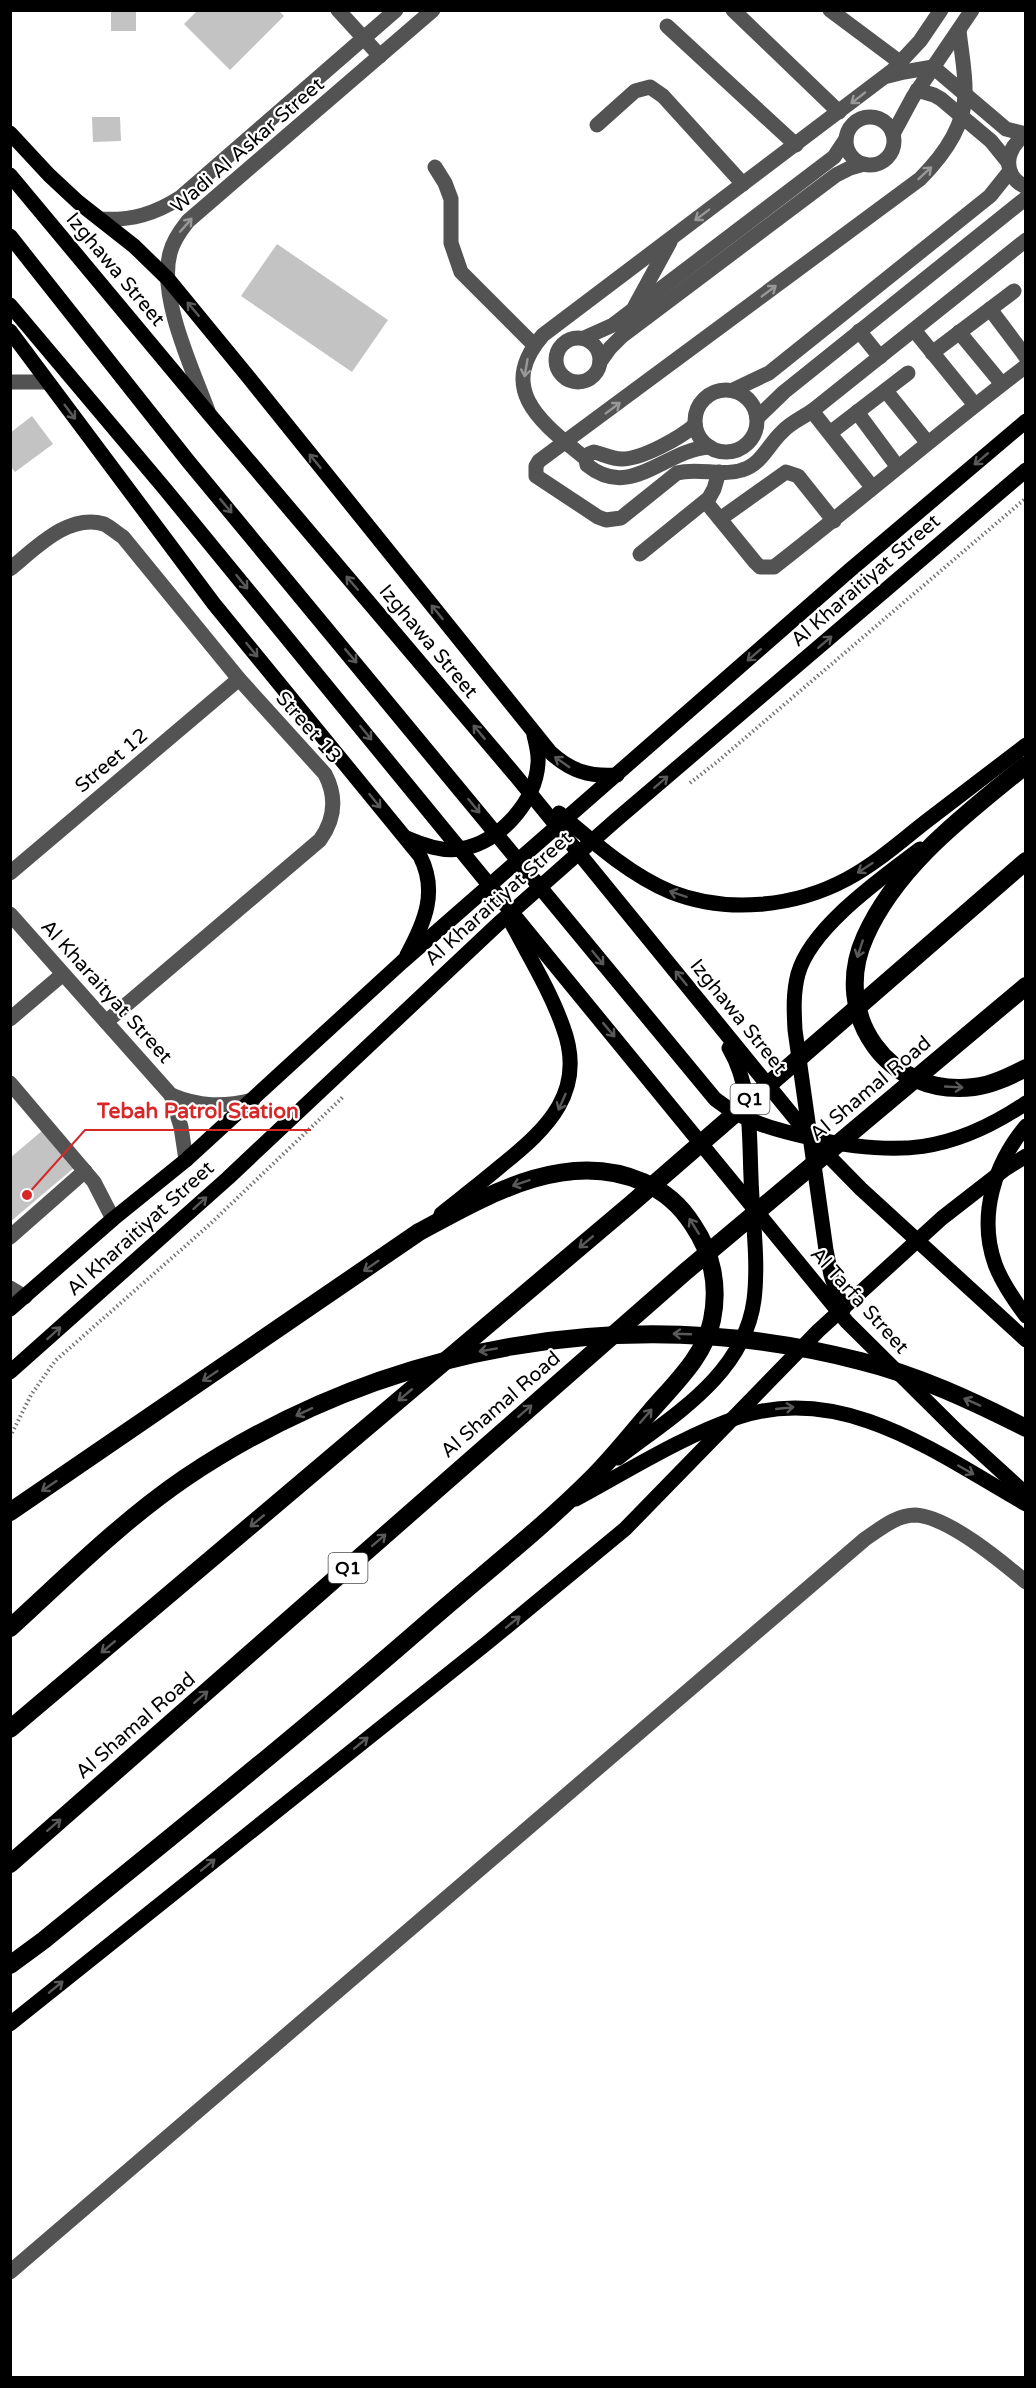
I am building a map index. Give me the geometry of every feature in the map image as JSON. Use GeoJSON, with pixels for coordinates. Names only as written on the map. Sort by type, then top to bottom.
{"type":"FeatureCollection","features":[{"type":"Feature","properties":{"kind":"highway"},"geometry":{"type":"LineString","coordinates":[[1026,765],[959,820],[918,861],[897,886],[861,944],[855,969],[855,998],[858,1015],[870,1040],[889,1062],[910,1076],[930,1084],[975,1087],[1026,1068]]}},
{"type":"Feature","properties":{"kind":"highway","name":"Q1"},"geometry":{"type":"LineString","coordinates":[[10,1729],[631,1204],[1026,861]]}},
{"type":"Feature","properties":{"kind":"highway","name":"Al Shamal Road"},"geometry":{"type":"LineString","coordinates":[[10,1864],[684,1272],[1026,986]]}},
{"type":"Feature","properties":{"kind":"highway"},"geometry":{"type":"LineString","coordinates":[[10,1512],[419,1232],[476,1201],[508,1188],[550,1175],[578,1170],[614,1172],[640,1181],[671,1199],[689,1218],[702,1240],[712,1265],[715,1292],[713,1315],[706,1340],[689,1366],[594,1476],[331,1707],[44,1940],[10,1965]]}},
{"type":"Feature","properties":{"kind":"highway"},"geometry":{"type":"LineString","coordinates":[[10,1628],[144,1508],[186,1478],[264,1430],[334,1398],[408,1371],[453,1358],[549,1339],[663,1333],[712,1335],[784,1344],[862,1361],[922,1381],[976,1403],[1026,1428]]}},
{"type":"Feature","properties":{"kind":"main road"},"geometry":{"type":"LineString","coordinates":[[10,133],[49,175],[134,246],[168,279],[550,752],[573,770],[588,774],[617,775]]}},
{"type":"Feature","properties":{"kind":"main road","name":"Izghawa Street"},"geometry":{"type":"LineString","coordinates":[[10,175],[516,776],[811,1138]]}},
{"type":"Feature","properties":{"kind":"main road"},"geometry":{"type":"LineString","coordinates":[[10,236],[188,461],[394,708],[704,1087],[724,1106],[749,1121],[811,1138],[860,1148],[896,1149],[928,1146],[973,1133],[1000,1120],[1026,1103]]}},
{"type":"Feature","properties":{"kind":"main road"},"geometry":{"type":"LineString","coordinates":[[10,305],[165,489],[496,894],[564,1028],[570,1062],[568,1083],[556,1114],[532,1141],[419,1232]]}},
{"type":"Feature","properties":{"kind":"main road"},"geometry":{"type":"LineString","coordinates":[[10,331],[214,604],[424,863],[430,885],[426,910],[402,963]]}},
{"type":"Feature","properties":{"kind":"main road","name":"Al Kharaitiyat Street"},"geometry":{"type":"LineString","coordinates":[[10,1309],[112,1219],[186,1160],[402,963],[850,570],[1026,421]]}},
{"type":"Feature","properties":{"kind":"main road","name":"Al Kharaitiyat Street"},"geometry":{"type":"LineString","coordinates":[[10,1372],[228,1178],[498,924],[1026,470]]}},
{"type":"Feature","properties":{"kind":"main road"},"geometry":{"type":"LineString","coordinates":[[404,837],[441,849],[459,850],[474,846],[501,829],[521,809],[535,779],[538,763],[534,733]]}},
{"type":"Feature","properties":{"kind":"main road"},"geometry":{"type":"LineString","coordinates":[[516,776],[616,859],[663,888],[709,903],[760,904],[787,900],[822,890],[858,873],[1026,745]]}},
{"type":"Feature","properties":{"kind":"main road"},"geometry":{"type":"LineString","coordinates":[[847,1322],[831,1275],[826,1250],[794,1017],[794,993],[798,972],[806,954],[818,937],[841,914],[903,862],[959,820]]}},
{"type":"Feature","properties":{"kind":"main road","name":"Al Tarfa Street"},"geometry":{"type":"LineString","coordinates":[[496,894],[847,1322],[958,1432],[1026,1494]]}},
{"type":"Feature","properties":{"kind":"main road"},"geometry":{"type":"LineString","coordinates":[[594,1476],[690,1402],[716,1378],[734,1355],[747,1329],[754,1299],[755,1265],[749,1121],[743,1080],[736,1061],[701,1002]]}},
{"type":"Feature","properties":{"kind":"main road"},"geometry":{"type":"LineString","coordinates":[[1026,1126],[1006,1154],[997,1173],[987,1219],[995,1264],[1002,1280],[1026,1316]]}},
{"type":"Feature","properties":{"kind":"main road"},"geometry":{"type":"LineString","coordinates":[[811,1138],[868,1196],[1026,1340]]}},
{"type":"Feature","properties":{"kind":"main road"},"geometry":{"type":"LineString","coordinates":[[10,2024],[625,1530],[818,1331],[942,1218],[1005,1169],[1026,1156]]}},
{"type":"Feature","properties":{"kind":"main road"},"geometry":{"type":"LineString","coordinates":[[560,1507],[728,1421],[768,1410],[802,1406],[836,1411],[896,1431],[1026,1504]]}},
{"type":"Feature","properties":{"kind":"main road"},"geometry":{"type":"LineString","coordinates":[[10,1972],[44,1940]]}},
{"type":"Feature","properties":{"kind":"street"},"geometry":{"type":"LineString","coordinates":[[338,10],[380,56]]}},
{"type":"Feature","properties":{"kind":"street","name":"Wadi Al Askar Street"},"geometry":{"type":"LineString","coordinates":[[100,219],[135,218],[151,214],[182,197],[396,10]]}},
{"type":"Feature","properties":{"kind":"street","name":"Wadi Al Askar Street"},"geometry":{"type":"LineString","coordinates":[[210,415],[183,343],[168,279],[170,254],[180,231],[188,221],[433,10]]}},
{"type":"Feature","properties":{"kind":"street"},"geometry":{"type":"LineString","coordinates":[[733,10],[839,112]]}},
{"type":"Feature","properties":{"kind":"street"},"geometry":{"type":"LineString","coordinates":[[830,10],[901,63]]}},
{"type":"Feature","properties":{"kind":"street"},"geometry":{"type":"LineString","coordinates":[[586,459],[543,424],[534,413],[528,400],[524,386],[524,372],[527,358],[534,345],[543,335],[883,78],[901,63],[920,41],[940,10]]}},
{"type":"Feature","properties":{"kind":"street"},"geometry":{"type":"LineString","coordinates":[[893,134],[917,90],[972,10]]}},
{"type":"Feature","properties":{"kind":"street"},"geometry":{"type":"LineString","coordinates":[[667,26],[796,145]]}},
{"type":"Feature","properties":{"kind":"street"},"geometry":{"type":"LineString","coordinates":[[959,30],[965,96],[961,116],[945,150],[920,178],[539,461],[535,471],[536,477],[606,520],[621,518],[677,473],[687,470],[742,471],[754,465],[789,425],[812,411],[1023,246]]}},
{"type":"Feature","properties":{"kind":"street"},"geometry":{"type":"LineString","coordinates":[[883,78],[933,67]]}},
{"type":"Feature","properties":{"kind":"street"},"geometry":{"type":"LineString","coordinates":[[933,67],[1006,129],[1026,135]]}},
{"type":"Feature","properties":{"kind":"street"},"geometry":{"type":"LineString","coordinates":[[597,125],[635,91],[650,87],[663,96],[743,184]]}},
{"type":"Feature","properties":{"kind":"street"},"geometry":{"type":"LineString","coordinates":[[917,90],[934,94],[991,141],[1009,167],[1014,179],[1026,187]]}},
{"type":"Feature","properties":{"kind":"street"},"geometry":{"type":"LineString","coordinates":[[867,117],[883,121],[893,134],[894,142],[887,157],[880,162],[864,164],[843,171],[808,196],[615,341],[593,376],[579,382],[564,378],[559,372],[555,357],[562,343],[568,339],[584,338],[607,329],[633,310],[834,157],[853,124],[867,117]]}},
{"type":"Feature","properties":{"kind":"street"},"geometry":{"type":"LineString","coordinates":[[733,390],[769,373],[990,196],[998,188],[1009,167],[1013,146],[1026,135]]}},
{"type":"Feature","properties":{"kind":"street"},"geometry":{"type":"LineString","coordinates":[[846,139],[851,155],[864,164]]}},
{"type":"Feature","properties":{"kind":"street"},"geometry":{"type":"LineString","coordinates":[[435,167],[445,183],[451,200],[451,243],[456,264],[461,272],[534,345]]}},
{"type":"Feature","properties":{"kind":"street"},"geometry":{"type":"LineString","coordinates":[[209,173],[226,189]]}},
{"type":"Feature","properties":{"kind":"street"},"geometry":{"type":"LineString","coordinates":[[757,418],[784,392],[1026,198]]}},
{"type":"Feature","properties":{"kind":"street"},"geometry":{"type":"LineString","coordinates":[[633,310],[673,237]]}},
{"type":"Feature","properties":{"kind":"street"},"geometry":{"type":"LineString","coordinates":[[932,352],[1014,291]]}},
{"type":"Feature","properties":{"kind":"street"},"geometry":{"type":"LineString","coordinates":[[990,309],[1026,357]]}},
{"type":"Feature","properties":{"kind":"street"},"geometry":{"type":"LineString","coordinates":[[914,330],[975,405]]}},
{"type":"Feature","properties":{"kind":"street"},"geometry":{"type":"LineString","coordinates":[[860,332],[880,357]]}},
{"type":"Feature","properties":{"kind":"street"},"geometry":{"type":"LineString","coordinates":[[959,332],[1002,384]]}},
{"type":"Feature","properties":{"kind":"street"},"geometry":{"type":"LineString","coordinates":[[584,338],[596,347],[600,362]]}},
{"type":"Feature","properties":{"kind":"street"},"geometry":{"type":"LineString","coordinates":[[706,502],[755,562],[767,568],[774,567],[834,521],[927,442],[1026,366]]}},
{"type":"Feature","properties":{"kind":"street"},"geometry":{"type":"LineString","coordinates":[[830,433],[908,373]]}},
{"type":"Feature","properties":{"kind":"street"},"geometry":{"type":"LineString","coordinates":[[10,382],[47,382]]}},
{"type":"Feature","properties":{"kind":"street"},"geometry":{"type":"LineString","coordinates":[[695,424],[683,434],[638,455],[622,459],[594,452],[586,459],[587,465],[614,478],[623,478],[639,474],[692,450],[710,447],[729,452],[738,450],[753,437],[757,418],[750,400],[742,394],[723,389],[705,397],[695,415],[695,424],[698,433],[710,447]]}},
{"type":"Feature","properties":{"kind":"street"},"geometry":{"type":"LineString","coordinates":[[886,391],[927,442]]}},
{"type":"Feature","properties":{"kind":"street"},"geometry":{"type":"LineString","coordinates":[[812,411],[872,487]]}},
{"type":"Feature","properties":{"kind":"street"},"geometry":{"type":"LineString","coordinates":[[857,412],[897,466]]}},
{"type":"Feature","properties":{"kind":"street"},"geometry":{"type":"LineString","coordinates":[[640,554],[706,502],[712,494],[719,472]]}},
{"type":"Feature","properties":{"kind":"street"},"geometry":{"type":"LineString","coordinates":[[720,519],[786,472],[798,476],[834,521]]}},
{"type":"Feature","properties":{"kind":"street","name":"Street 13"},"geometry":{"type":"LineString","coordinates":[[10,569],[47,539],[68,526],[90,523],[104,525],[123,537],[239,679],[324,774],[332,793],[333,812],[320,840],[106,1022]]}},
{"type":"Feature","properties":{"kind":"street","name":"Street 12"},"geometry":{"type":"LineString","coordinates":[[10,873],[239,679]]}},
{"type":"Feature","properties":{"kind":"street","name":"Al Kharaityat Street"},"geometry":{"type":"LineString","coordinates":[[10,914],[171,1095],[181,1127],[186,1160]]}},
{"type":"Feature","properties":{"kind":"street"},"geometry":{"type":"LineString","coordinates":[[10,1019],[63,974]]}},
{"type":"Feature","properties":{"kind":"street"},"geometry":{"type":"LineString","coordinates":[[10,1083],[85,1171],[102,1194],[112,1219]]}},
{"type":"Feature","properties":{"kind":"street"},"geometry":{"type":"LineString","coordinates":[[171,1095],[212,1106],[232,1105],[252,1100]]}},
{"type":"Feature","properties":{"kind":"street"},"geometry":{"type":"LineString","coordinates":[[10,1237],[85,1171]]}},
{"type":"Feature","properties":{"kind":"street"},"geometry":{"type":"LineString","coordinates":[[10,1288],[25,1297]]}},
{"type":"Feature","properties":{"kind":"street"},"geometry":{"type":"LineString","coordinates":[[10,2272],[865,1539],[893,1520],[914,1515],[936,1519],[966,1537],[1026,1582]]}},
{"type":"Feature","properties":{"kind":"path"},"geometry":{"type":"LineString","coordinates":[[689,783],[717,762],[1026,498]]}},
{"type":"Feature","properties":{"kind":"path"},"geometry":{"type":"LineString","coordinates":[[10,1437],[31,1395],[55,1361],[208,1226],[351,1089]]}},
{"type":"Feature","properties":{"kind":"building"},"geometry":{"type":"Polygon","coordinates":[[[111,10],[136,10],[136,31],[111,31],[111,10]]]}},
{"type":"Feature","properties":{"kind":"building"},"geometry":{"type":"Polygon","coordinates":[[[198,10],[278,10],[284,16],[230,70],[184,24],[198,10]]]}},
{"type":"Feature","properties":{"kind":"building"},"geometry":{"type":"Polygon","coordinates":[[[92,117],[120,117],[121,141],[93,142],[92,117]]]}},
{"type":"Feature","properties":{"kind":"building"},"geometry":{"type":"Polygon","coordinates":[[[277,244],[388,320],[352,372],[241,296],[277,244]]]}},
{"type":"Feature","properties":{"kind":"building"},"geometry":{"type":"Polygon","coordinates":[[[32,416],[53,444],[15,472],[10,466],[10,433],[32,416]]]}},
{"type":"Feature","properties":{"kind":"building"},"geometry":{"type":"Polygon","coordinates":[[[43,1130],[75,1167],[10,1222],[10,1158],[43,1130]]]}},
{"type":"Feature","properties":{"kind":"place","name":"Tebah Patrol Station"},"geometry":{"type":"Point","coordinates":[27,1195]}}]}
